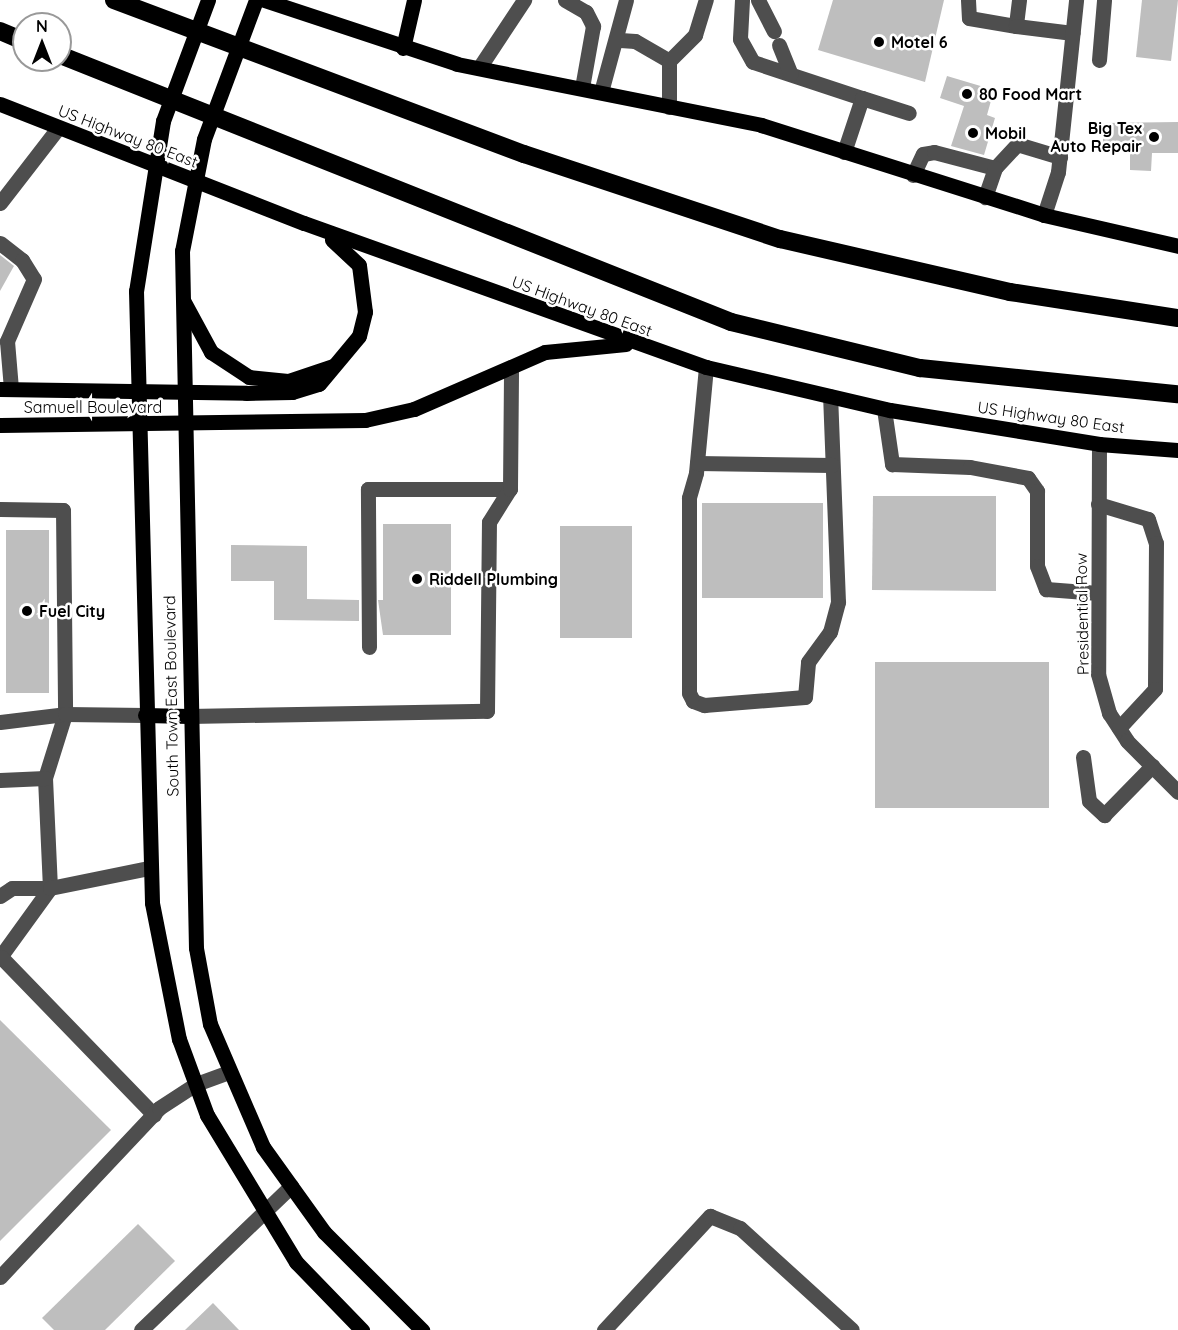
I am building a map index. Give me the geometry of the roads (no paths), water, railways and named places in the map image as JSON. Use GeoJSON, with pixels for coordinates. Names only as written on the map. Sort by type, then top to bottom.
{"type":"FeatureCollection","features":[{"type":"Feature","properties":{"kind":"highway"},"geometry":{"type":"LineString","coordinates":[[114,0],[524,154],[780,239],[1010,292],[1178,318]]}},
{"type":"Feature","properties":{"kind":"highway"},"geometry":{"type":"LineString","coordinates":[[72,60],[731,322],[920,369],[1178,394]]}},
{"type":"Feature","properties":{"kind":"main road","name":"South Town East Boulevard"},"geometry":{"type":"LineString","coordinates":[[208,0],[163,121],[142,238],[136,291],[142,425],[148,868],[170,1003],[207,1114],[296,1262],[362,1330]]}},
{"type":"Feature","properties":{"kind":"main road","name":"South Town East Boulevard"},"geometry":{"type":"LineString","coordinates":[[256,0],[204,139],[182,251],[189,716],[196,948],[210,1024],[263,1147],[324,1233],[422,1330]]}},
{"type":"Feature","properties":{"kind":"main road"},"geometry":{"type":"LineString","coordinates":[[264,0],[403,48],[479,68],[761,124],[913,175],[1044,215],[1178,246]]}},
{"type":"Feature","properties":{"kind":"main road"},"geometry":{"type":"LineString","coordinates":[[403,48],[414,0]]}},
{"type":"Feature","properties":{"kind":"main road","name":"US Highway 80 East"},"geometry":{"type":"LineString","coordinates":[[0,104],[304,223],[628,344],[706,367],[884,409],[1099,444],[1178,450]]}},
{"type":"Feature","properties":{"kind":"main road","name":"Samuell Boulevard"},"geometry":{"type":"LineString","coordinates":[[6,389],[292,392],[319,384],[359,336],[365,288],[346,248],[304,223]]}},
{"type":"Feature","properties":{"kind":"main road"},"geometry":{"type":"LineString","coordinates":[[182,299],[211,352],[249,377],[288,381],[333,366]]}},
{"type":"Feature","properties":{"kind":"main road","name":"Samuell Boulevard"},"geometry":{"type":"LineString","coordinates":[[0,424],[185,426],[365,420],[414,409],[545,352],[628,344]]}},
{"type":"Feature","properties":{"kind":"main road"},"geometry":{"type":"LineString","coordinates":[[145,715],[189,716]]}},
{"type":"Feature","properties":{"kind":"street"},"geometry":{"type":"LineString","coordinates":[[479,68],[524,0]]}},
{"type":"Feature","properties":{"kind":"street"},"geometry":{"type":"LineString","coordinates":[[566,0],[586,12],[593,26],[582,88]]}},
{"type":"Feature","properties":{"kind":"street"},"geometry":{"type":"LineString","coordinates":[[601,92],[620,40],[626,0]]}},
{"type":"Feature","properties":{"kind":"street"},"geometry":{"type":"LineString","coordinates":[[669,107],[669,61],[695,35],[706,0]]}},
{"type":"Feature","properties":{"kind":"street"},"geometry":{"type":"LineString","coordinates":[[742,0],[740,39],[753,62],[909,113]]}},
{"type":"Feature","properties":{"kind":"street"},"geometry":{"type":"LineString","coordinates":[[758,0],[791,74]]}},
{"type":"Feature","properties":{"kind":"street"},"geometry":{"type":"LineString","coordinates":[[968,0],[969,18],[1073,33]]}},
{"type":"Feature","properties":{"kind":"street"},"geometry":{"type":"LineString","coordinates":[[1016,26],[1019,0]]}},
{"type":"Feature","properties":{"kind":"street"},"geometry":{"type":"LineString","coordinates":[[1044,215],[1060,157],[1076,0]]}},
{"type":"Feature","properties":{"kind":"street"},"geometry":{"type":"LineString","coordinates":[[1099,60],[1104,0]]}},
{"type":"Feature","properties":{"kind":"street"},"geometry":{"type":"LineString","coordinates":[[620,40],[635,41],[669,61]]}},
{"type":"Feature","properties":{"kind":"street"},"geometry":{"type":"LineString","coordinates":[[844,152],[862,98]]}},
{"type":"Feature","properties":{"kind":"street"},"geometry":{"type":"LineString","coordinates":[[0,203],[58,128]]}},
{"type":"Feature","properties":{"kind":"street"},"geometry":{"type":"LineString","coordinates":[[986,197],[995,168],[1017,144],[1060,157]]}},
{"type":"Feature","properties":{"kind":"street"},"geometry":{"type":"LineString","coordinates":[[913,175],[923,154],[934,152],[995,168]]}},
{"type":"Feature","properties":{"kind":"street"},"geometry":{"type":"LineString","coordinates":[[0,243],[22,260],[34,279],[4,341],[6,389]]}},
{"type":"Feature","properties":{"kind":"street"},"geometry":{"type":"LineString","coordinates":[[189,716],[487,711],[489,522],[510,489],[511,367]]}},
{"type":"Feature","properties":{"kind":"street"},"geometry":{"type":"LineString","coordinates":[[706,367],[697,463],[689,498],[689,693],[693,701],[705,705],[805,697],[807,662],[830,632],[838,602],[830,396]]}},
{"type":"Feature","properties":{"kind":"street"},"geometry":{"type":"LineString","coordinates":[[884,409],[892,464],[970,467],[1028,478],[1037,491],[1037,566],[1046,589],[1098,593]]}},
{"type":"Feature","properties":{"kind":"street","name":"Presidential Row"},"geometry":{"type":"LineString","coordinates":[[1099,444],[1098,674],[1119,728],[1178,792]]}},
{"type":"Feature","properties":{"kind":"street"},"geometry":{"type":"LineString","coordinates":[[697,463],[832,465]]}},
{"type":"Feature","properties":{"kind":"street"},"geometry":{"type":"LineString","coordinates":[[369,647],[368,489],[510,489]]}},
{"type":"Feature","properties":{"kind":"street"},"geometry":{"type":"LineString","coordinates":[[1098,504],[1148,519],[1156,543],[1155,688],[1119,728]]}},
{"type":"Feature","properties":{"kind":"street"},"geometry":{"type":"LineString","coordinates":[[0,509],[63,510],[65,714],[45,778],[50,888],[0,957],[154,1115]]}},
{"type":"Feature","properties":{"kind":"street"},"geometry":{"type":"LineString","coordinates":[[0,722],[65,714],[145,715]]}},
{"type":"Feature","properties":{"kind":"street"},"geometry":{"type":"LineString","coordinates":[[1083,757],[1089,801],[1104,814],[1152,766]]}},
{"type":"Feature","properties":{"kind":"street"},"geometry":{"type":"LineString","coordinates":[[0,780],[45,778]]}},
{"type":"Feature","properties":{"kind":"street"},"geometry":{"type":"LineString","coordinates":[[0,896],[12,888],[50,888],[148,868]]}},
{"type":"Feature","properties":{"kind":"street"},"geometry":{"type":"LineString","coordinates":[[0,1277],[154,1115],[196,1084],[229,1072]]}},
{"type":"Feature","properties":{"kind":"street"},"geometry":{"type":"LineString","coordinates":[[141,1330],[263,1209],[291,1186]]}},
{"type":"Feature","properties":{"kind":"street"},"geometry":{"type":"LineString","coordinates":[[604,1330],[711,1216],[740,1228],[852,1330]]}},
{"type":"Feature","properties":{"kind":"place","name":"Motel 6"},"geometry":{"type":"Point","coordinates":[879,42]}},
{"type":"Feature","properties":{"kind":"place","name":"80 Food Mart"},"geometry":{"type":"Point","coordinates":[967,94]}},
{"type":"Feature","properties":{"kind":"place","name":"Mobil"},"geometry":{"type":"Point","coordinates":[973,133]}},
{"type":"Feature","properties":{"kind":"place","name":"Big Tex Auto Repair"},"geometry":{"type":"Point","coordinates":[1154,137]}},
{"type":"Feature","properties":{"kind":"place","name":"Riddell Plumbing"},"geometry":{"type":"Point","coordinates":[417,579]}},
{"type":"Feature","properties":{"kind":"place","name":"Fuel City"},"geometry":{"type":"Point","coordinates":[27,611]}}]}
